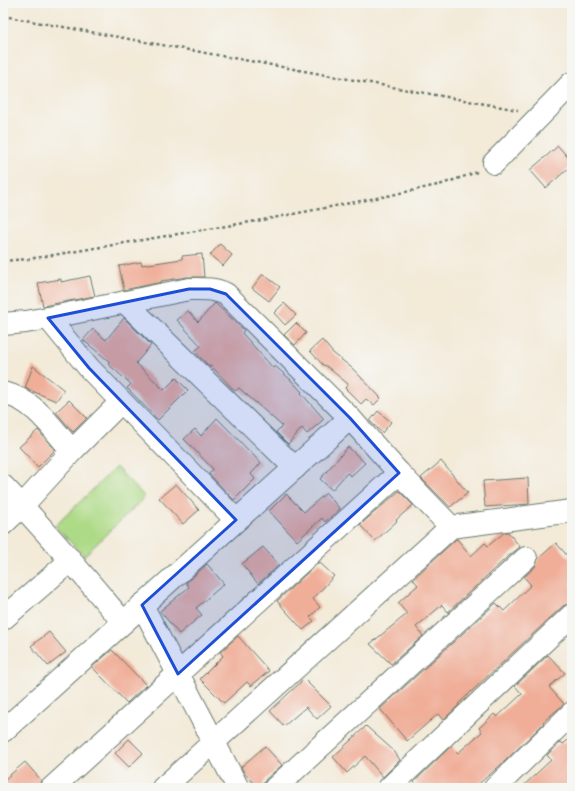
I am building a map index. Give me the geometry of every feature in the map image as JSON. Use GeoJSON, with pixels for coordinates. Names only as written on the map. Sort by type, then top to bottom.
{"type":"FeatureCollection","features":[{"type":"Feature","properties":{"kind":"street"},"geometry":{"type":"LineString","coordinates":[[494,163],[542,115],[572,82]]}},
{"type":"Feature","properties":{"kind":"street"},"geometry":{"type":"LineString","coordinates":[[3,324],[48,318],[189,289],[219,291],[226,294],[350,418],[399,473],[451,527]]}},
{"type":"Feature","properties":{"kind":"street"},"geometry":{"type":"LineString","coordinates":[[125,302],[295,468]]}},
{"type":"Feature","properties":{"kind":"street"},"geometry":{"type":"LineString","coordinates":[[48,318],[85,363],[121,402],[236,520]]}},
{"type":"Feature","properties":{"kind":"street"},"geometry":{"type":"LineString","coordinates":[[3,393],[18,397],[31,406],[72,451]]}},
{"type":"Feature","properties":{"kind":"street"},"geometry":{"type":"LineString","coordinates":[[3,524],[121,402]]}},
{"type":"Feature","properties":{"kind":"street"},"geometry":{"type":"LineString","coordinates":[[3,731],[350,418]]}},
{"type":"Feature","properties":{"kind":"street"},"geometry":{"type":"LineString","coordinates":[[52,788],[399,473]]}},
{"type":"Feature","properties":{"kind":"street"},"geometry":{"type":"LineString","coordinates":[[3,486],[71,560],[123,622]]}},
{"type":"Feature","properties":{"kind":"street"},"geometry":{"type":"LineString","coordinates":[[163,788],[451,527],[572,511]]}},
{"type":"Feature","properties":{"kind":"street"},"geometry":{"type":"LineString","coordinates":[[275,788],[526,558]]}},
{"type":"Feature","properties":{"kind":"street"},"geometry":{"type":"LineString","coordinates":[[3,619],[71,560]]}},
{"type":"Feature","properties":{"kind":"street"},"geometry":{"type":"LineString","coordinates":[[142,605],[238,788]]}},
{"type":"Feature","properties":{"kind":"street"},"geometry":{"type":"LineString","coordinates":[[392,787],[572,615]]}},
{"type":"Feature","properties":{"kind":"street"},"geometry":{"type":"LineString","coordinates":[[495,788],[572,713]]}},
{"type":"Feature","properties":{"kind":"path"},"geometry":{"type":"LineString","coordinates":[[3,16],[542,115]]}},
{"type":"Feature","properties":{"kind":"path"},"geometry":{"type":"LineString","coordinates":[[3,261],[29,259],[147,240],[387,196],[442,184],[473,174],[494,163]]}},
{"type":"Feature","properties":{"kind":"highlighted area"},"geometry":{"type":"Polygon","coordinates":[[[189,289],[210,289],[226,294],[350,418],[399,473],[178,674],[142,605],[236,520],[89,368],[48,318],[189,289]]]}},
{"type":"Feature","properties":{"kind":"green space"},"geometry":{"type":"Polygon","coordinates":[[[116,467],[145,497],[84,556],[55,526],[116,467]]]}},
{"type":"Feature","properties":{"kind":"building"},"geometry":{"type":"Polygon","coordinates":[[[558,146],[572,162],[572,165],[546,188],[530,170],[558,146]]]}},
{"type":"Feature","properties":{"kind":"building"},"geometry":{"type":"Polygon","coordinates":[[[220,244],[232,255],[223,266],[210,255],[220,244]]]}},
{"type":"Feature","properties":{"kind":"building"},"geometry":{"type":"Polygon","coordinates":[[[202,254],[204,277],[187,277],[161,281],[162,282],[124,290],[119,266],[141,262],[142,265],[182,259],[182,256],[202,254]]]}},
{"type":"Feature","properties":{"kind":"building"},"geometry":{"type":"Polygon","coordinates":[[[263,274],[280,287],[269,301],[252,288],[263,274]]]}},
{"type":"Feature","properties":{"kind":"building"},"geometry":{"type":"Polygon","coordinates":[[[90,276],[95,296],[43,306],[38,283],[61,279],[61,282],[90,276]]]}},
{"type":"Feature","properties":{"kind":"building"},"geometry":{"type":"Polygon","coordinates":[[[215,303],[244,330],[242,333],[273,368],[275,366],[290,379],[324,419],[307,434],[302,428],[288,444],[276,432],[282,426],[239,388],[235,391],[195,351],[201,346],[177,320],[188,311],[198,322],[215,303]]]}},
{"type":"Feature","properties":{"kind":"building"},"geometry":{"type":"Polygon","coordinates":[[[284,303],[296,315],[285,325],[274,313],[284,303]]]}},
{"type":"Feature","properties":{"kind":"building"},"geometry":{"type":"Polygon","coordinates":[[[124,318],[151,345],[136,363],[164,390],[176,378],[188,390],[158,420],[127,388],[131,384],[108,364],[110,362],[83,340],[93,329],[106,340],[124,318]]]}},
{"type":"Feature","properties":{"kind":"building"},"geometry":{"type":"Polygon","coordinates":[[[296,323],[306,333],[295,345],[284,335],[296,323]]]}},
{"type":"Feature","properties":{"kind":"building"},"geometry":{"type":"Polygon","coordinates":[[[322,340],[333,353],[352,368],[381,398],[374,405],[366,399],[361,404],[345,388],[348,384],[325,365],[324,366],[310,351],[322,340]]]}},
{"type":"Feature","properties":{"kind":"building"},"geometry":{"type":"Polygon","coordinates":[[[33,366],[64,390],[56,401],[25,388],[33,366]]]}},
{"type":"Feature","properties":{"kind":"building"},"geometry":{"type":"Polygon","coordinates":[[[69,400],[87,418],[73,432],[56,412],[69,400]]]}},
{"type":"Feature","properties":{"kind":"building"},"geometry":{"type":"Polygon","coordinates":[[[378,411],[391,422],[382,433],[370,421],[378,411]]]}},
{"type":"Feature","properties":{"kind":"building"},"geometry":{"type":"Polygon","coordinates":[[[217,418],[261,463],[251,474],[255,479],[234,500],[209,474],[213,469],[184,439],[195,429],[201,436],[217,418]]]}},
{"type":"Feature","properties":{"kind":"building"},"geometry":{"type":"Polygon","coordinates":[[[38,430],[55,450],[38,467],[19,447],[38,430]]]}},
{"type":"Feature","properties":{"kind":"building"},"geometry":{"type":"Polygon","coordinates":[[[348,447],[365,463],[351,476],[347,473],[332,490],[320,479],[348,447]]]}},
{"type":"Feature","properties":{"kind":"building"},"geometry":{"type":"Polygon","coordinates":[[[441,461],[468,493],[450,507],[421,478],[441,461]]]}},
{"type":"Feature","properties":{"kind":"building"},"geometry":{"type":"Polygon","coordinates":[[[528,478],[529,504],[485,507],[483,481],[528,478]]]}},
{"type":"Feature","properties":{"kind":"building"},"geometry":{"type":"Polygon","coordinates":[[[176,484],[199,510],[183,524],[159,498],[176,484]]]}},
{"type":"Feature","properties":{"kind":"building"},"geometry":{"type":"Polygon","coordinates":[[[399,491],[413,505],[375,541],[360,525],[399,491]]]}},
{"type":"Feature","properties":{"kind":"building"},"geometry":{"type":"Polygon","coordinates":[[[326,493],[340,509],[325,522],[322,518],[297,541],[269,511],[286,494],[304,512],[326,493]]]}},
{"type":"Feature","properties":{"kind":"building"},"geometry":{"type":"Polygon","coordinates":[[[505,532],[508,532],[520,547],[448,612],[442,605],[416,627],[423,636],[391,664],[370,644],[407,614],[398,603],[418,585],[413,579],[456,539],[471,556],[485,543],[488,546],[505,532]]]}},
{"type":"Feature","properties":{"kind":"building"},"geometry":{"type":"Polygon","coordinates":[[[556,543],[572,561],[572,603],[563,606],[458,704],[459,705],[443,720],[438,714],[407,741],[380,709],[496,603],[504,611],[531,585],[524,577],[535,567],[538,559],[556,543]]]}},
{"type":"Feature","properties":{"kind":"building"},"geometry":{"type":"Polygon","coordinates":[[[263,547],[279,565],[258,584],[242,564],[263,547]]]}},
{"type":"Feature","properties":{"kind":"building"},"geometry":{"type":"Polygon","coordinates":[[[319,562],[334,576],[313,599],[320,607],[310,617],[314,621],[303,630],[277,601],[319,562]]]}},
{"type":"Feature","properties":{"kind":"building"},"geometry":{"type":"Polygon","coordinates":[[[207,564],[224,584],[196,608],[202,615],[179,634],[160,611],[189,587],[186,583],[207,564]]]}},
{"type":"Feature","properties":{"kind":"building"},"geometry":{"type":"Polygon","coordinates":[[[49,632],[66,652],[48,666],[31,646],[49,632]]]}},
{"type":"Feature","properties":{"kind":"building"},"geometry":{"type":"Polygon","coordinates":[[[238,636],[269,671],[251,686],[247,682],[224,703],[200,679],[223,656],[220,652],[238,636]]]}},
{"type":"Feature","properties":{"kind":"building"},"geometry":{"type":"Polygon","coordinates":[[[112,650],[146,685],[127,703],[92,667],[112,650]]]}},
{"type":"Feature","properties":{"kind":"building"},"geometry":{"type":"Polygon","coordinates":[[[548,655],[565,673],[549,687],[564,704],[543,722],[544,723],[503,763],[474,788],[419,788],[414,782],[451,746],[458,753],[482,732],[479,728],[494,714],[497,717],[522,694],[515,686],[548,655]]]}},
{"type":"Feature","properties":{"kind":"building"},"geometry":{"type":"Polygon","coordinates":[[[304,679],[331,706],[317,719],[306,707],[284,726],[270,711],[304,679]]]}},
{"type":"Feature","properties":{"kind":"building"},"geometry":{"type":"Polygon","coordinates":[[[366,726],[394,751],[400,760],[383,777],[365,756],[347,773],[333,757],[366,726]]]}},
{"type":"Feature","properties":{"kind":"building"},"geometry":{"type":"Polygon","coordinates":[[[572,737],[572,788],[521,788],[551,760],[547,755],[561,742],[563,744],[572,737]]]}},
{"type":"Feature","properties":{"kind":"building"},"geometry":{"type":"Polygon","coordinates":[[[129,739],[143,753],[129,767],[115,753],[129,739]]]}},
{"type":"Feature","properties":{"kind":"building"},"geometry":{"type":"Polygon","coordinates":[[[265,746],[282,765],[266,779],[263,784],[263,788],[258,788],[245,774],[241,767],[265,746]]]}},
{"type":"Feature","properties":{"kind":"building"},"geometry":{"type":"Polygon","coordinates":[[[25,762],[42,781],[40,788],[3,788],[3,781],[25,762]]]}}]}
